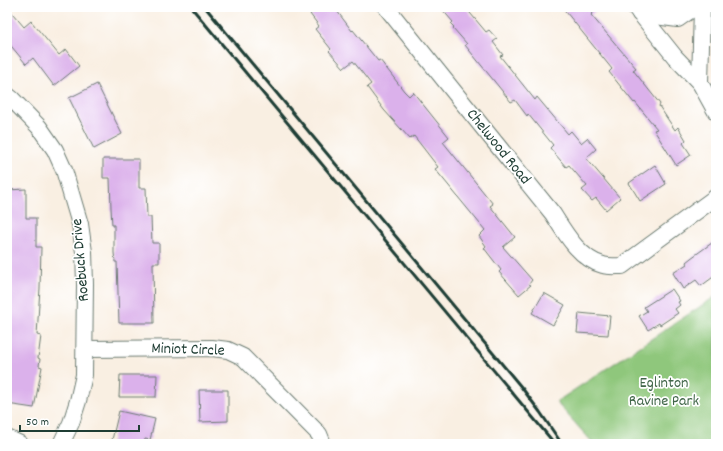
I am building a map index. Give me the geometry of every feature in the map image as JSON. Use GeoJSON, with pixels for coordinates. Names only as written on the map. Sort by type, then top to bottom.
{"type":"FeatureCollection","features":[{"type":"Feature","properties":{"kind":"street","name":"Chelwood Road"},"geometry":{"type":"LineString","coordinates":[[386,7],[553,214],[563,230],[586,258],[604,266],[622,266],[716,197]]}},
{"type":"Feature","properties":{"kind":"street"},"geometry":{"type":"LineString","coordinates":[[638,10],[678,19],[695,7]]}},
{"type":"Feature","properties":{"kind":"street"},"geometry":{"type":"LineString","coordinates":[[700,83],[702,7]]}},
{"type":"Feature","properties":{"kind":"street"},"geometry":{"type":"LineString","coordinates":[[638,10],[675,57],[700,83],[716,112]]}},
{"type":"Feature","properties":{"kind":"street","name":"Roebuck Drive"},"geometry":{"type":"LineString","coordinates":[[7,96],[12,99],[39,127],[55,150],[64,170],[80,224],[84,252],[84,375],[71,423],[61,444]]}},
{"type":"Feature","properties":{"kind":"street","name":"Miniot Circle"},"geometry":{"type":"LineString","coordinates":[[85,349],[212,348],[228,350],[243,357],[319,434],[323,444]]}},
{"type":"Feature","properties":{"kind":"street"},"geometry":{"type":"LineString","coordinates":[[7,438],[20,444]]}},
{"type":"Feature","properties":{"kind":"green space","name":"Eglinton Ravine Park"},"geometry":{"type":"Polygon","coordinates":[[[716,296],[716,444],[594,444],[556,402],[716,296]]]}},
{"type":"Feature","properties":{"kind":"building"},"geometry":{"type":"Polygon","coordinates":[[[7,7],[24,27],[31,21],[59,55],[66,49],[79,66],[54,86],[33,58],[26,64],[7,41],[7,7]]]}},
{"type":"Feature","properties":{"kind":"building"},"geometry":{"type":"Polygon","coordinates":[[[318,7],[334,7],[352,31],[353,30],[378,61],[380,60],[404,91],[409,96],[413,92],[449,137],[443,142],[493,204],[490,206],[515,237],[503,247],[532,280],[529,284],[531,285],[519,295],[499,272],[501,270],[484,248],[486,246],[479,236],[485,230],[435,169],[438,167],[414,136],[410,139],[384,110],[367,87],[371,84],[353,61],[344,68],[329,51],[331,49],[315,29],[319,26],[310,14],[318,7]]]}},
{"type":"Feature","properties":{"kind":"building"},"geometry":{"type":"Polygon","coordinates":[[[440,7],[465,7],[486,32],[489,30],[497,39],[493,42],[503,55],[500,56],[535,100],[537,97],[568,134],[571,131],[581,143],[587,138],[596,149],[586,158],[620,198],[606,210],[596,198],[592,201],[582,190],[587,186],[569,165],[566,167],[550,148],[553,145],[528,114],[527,116],[515,100],[511,102],[465,45],[467,44],[453,28],[454,27],[451,24],[453,22],[440,7]]]}},
{"type":"Feature","properties":{"kind":"building"},"geometry":{"type":"Polygon","coordinates":[[[562,7],[599,7],[591,15],[636,68],[633,70],[660,104],[659,106],[675,130],[678,127],[686,140],[683,143],[691,155],[676,165],[654,130],[657,129],[609,72],[612,69],[562,7]]]}},
{"type":"Feature","properties":{"kind":"building"},"geometry":{"type":"Polygon","coordinates":[[[97,84],[122,134],[94,149],[69,98],[97,84]]]}},
{"type":"Feature","properties":{"kind":"building"},"geometry":{"type":"Polygon","coordinates":[[[103,159],[139,159],[139,188],[146,188],[147,217],[151,217],[152,243],[159,243],[159,263],[153,263],[154,323],[119,323],[117,262],[115,262],[114,253],[114,225],[112,225],[110,178],[103,178],[103,159]]]}},
{"type":"Feature","properties":{"kind":"building"},"geometry":{"type":"Polygon","coordinates":[[[655,165],[666,184],[640,201],[629,183],[655,165]]]}},
{"type":"Feature","properties":{"kind":"building"},"geometry":{"type":"Polygon","coordinates":[[[26,189],[26,218],[36,218],[36,247],[41,247],[37,335],[41,336],[38,358],[40,359],[39,366],[42,367],[34,408],[7,404],[7,190],[26,189]]]}},
{"type":"Feature","properties":{"kind":"building"},"geometry":{"type":"Polygon","coordinates":[[[716,240],[716,275],[701,286],[696,280],[683,289],[673,273],[687,264],[686,262],[716,240]]]}},
{"type":"Feature","properties":{"kind":"building"},"geometry":{"type":"Polygon","coordinates":[[[672,289],[680,301],[678,302],[680,305],[675,309],[678,313],[660,325],[659,323],[648,330],[639,316],[647,311],[644,307],[672,289]]]}},
{"type":"Feature","properties":{"kind":"building"},"geometry":{"type":"Polygon","coordinates":[[[544,293],[565,305],[553,325],[532,313],[544,293]]]}},
{"type":"Feature","properties":{"kind":"building"},"geometry":{"type":"Polygon","coordinates":[[[579,313],[610,316],[608,335],[577,333],[579,313]]]}},
{"type":"Feature","properties":{"kind":"building"},"geometry":{"type":"Polygon","coordinates":[[[120,375],[157,375],[156,397],[119,397],[120,375]]]}},
{"type":"Feature","properties":{"kind":"building"},"geometry":{"type":"Polygon","coordinates":[[[199,390],[228,390],[228,421],[200,422],[199,390]]]}},
{"type":"Feature","properties":{"kind":"building"},"geometry":{"type":"Polygon","coordinates":[[[119,411],[155,419],[150,440],[145,439],[144,444],[111,444],[119,411]]]}},
{"type":"Feature","properties":{"kind":"railway"},"geometry":{"type":"LineString","coordinates":[[191,7],[555,444]]}},
{"type":"Feature","properties":{"kind":"railway"},"geometry":{"type":"LineString","coordinates":[[205,7],[522,388],[562,444]]}}]}
